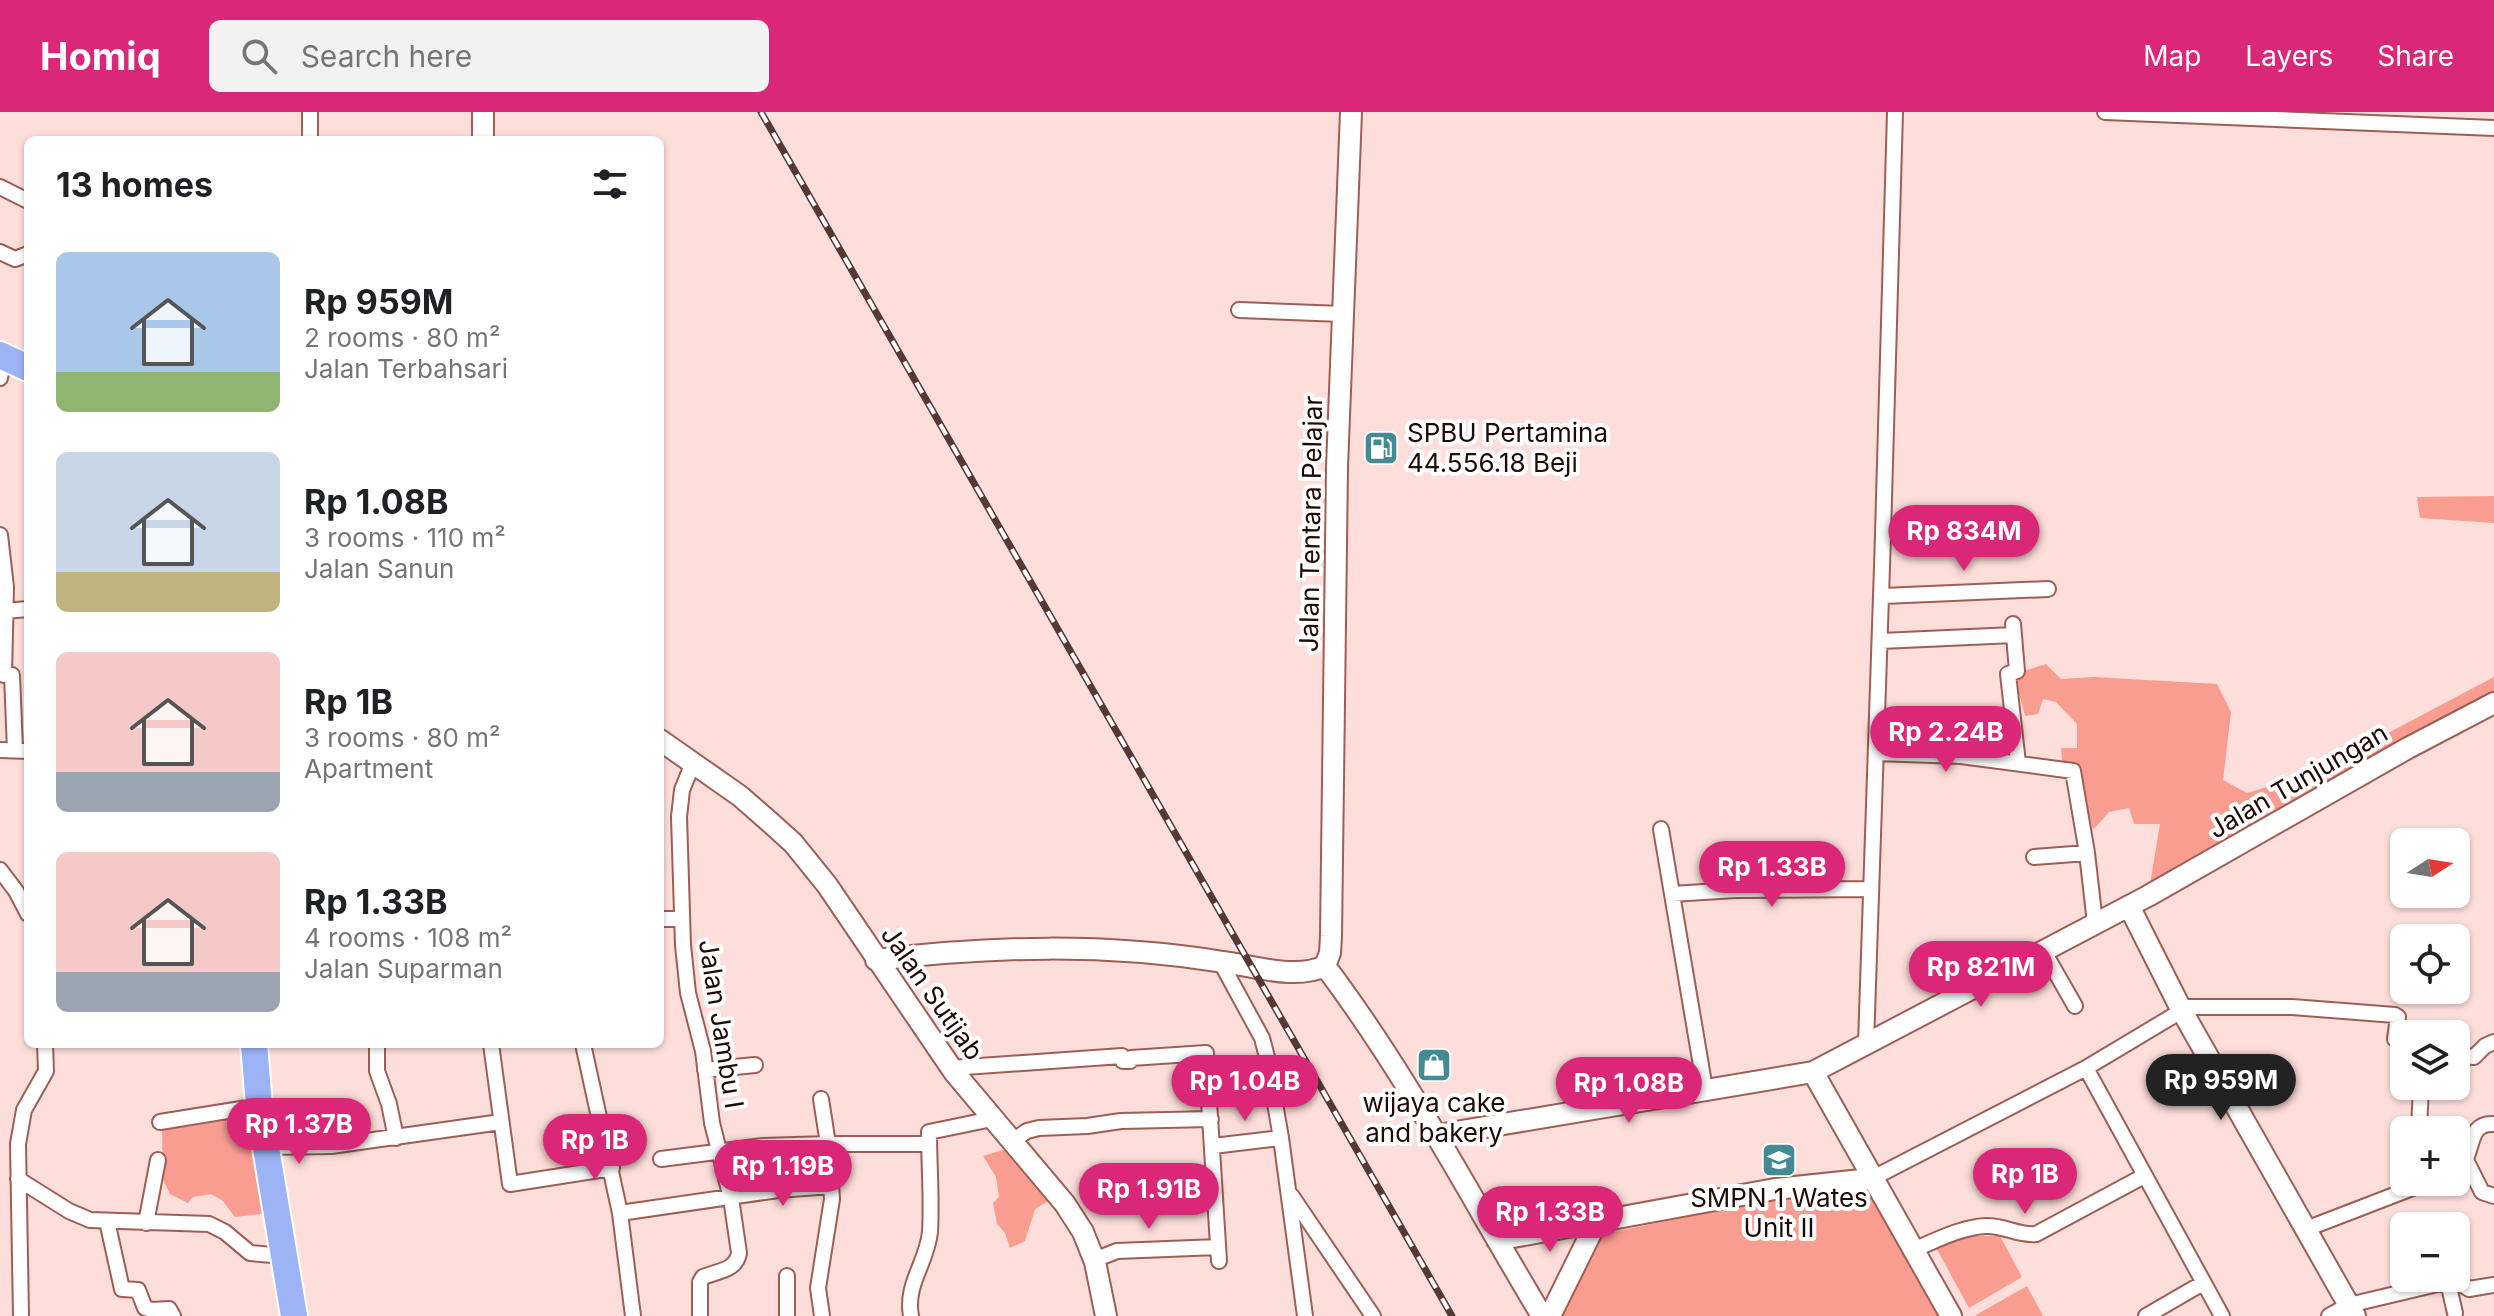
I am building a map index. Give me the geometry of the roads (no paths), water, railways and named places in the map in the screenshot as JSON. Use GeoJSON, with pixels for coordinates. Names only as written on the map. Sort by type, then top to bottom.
{"type":"FeatureCollection","features":[{"type":"Feature","properties":{"kind":"highway"},"geometry":{"type":"LineString","coordinates":[[1,363],[24,367]]}},
{"type":"Feature","properties":{"kind":"highway"},"geometry":{"type":"LineString","coordinates":[[254,1048],[259,1106],[294,1316]]}},
{"type":"Feature","properties":{"kind":"main road"},"geometry":{"type":"LineString","coordinates":[[483,112],[483,136]]}},
{"type":"Feature","properties":{"kind":"main road","name":"Jalan Tentara Pelajar"},"geometry":{"type":"LineString","coordinates":[[1325,966],[1331,936],[1337,467],[1351,112]]}},
{"type":"Feature","properties":{"kind":"main road","name":"Jalan Tunjungan"},"geometry":{"type":"LineString","coordinates":[[1438,1135],[1813,1072],[2129,906],[2408,748],[2494,703]]}},
{"type":"Feature","properties":{"kind":"main road","name":"Jalan Sutijab"},"geometry":{"type":"LineString","coordinates":[[664,743],[740,796],[793,843],[827,885],[951,1068],[1065,1204],[1083,1232],[1094,1260],[1106,1316]]}},
{"type":"Feature","properties":{"kind":"main road"},"geometry":{"type":"LineString","coordinates":[[2129,906],[2182,1011],[2352,1311]]}},
{"type":"Feature","properties":{"kind":"main road"},"geometry":{"type":"LineString","coordinates":[[876,960],[982,950],[1062,947],[1130,951],[1312,972],[1325,966],[1352,1002],[1438,1135],[1542,1316]]}},
{"type":"Feature","properties":{"kind":"main road"},"geometry":{"type":"LineString","coordinates":[[1813,1072],[1951,1316]]}},
{"type":"Feature","properties":{"kind":"main road"},"geometry":{"type":"LineString","coordinates":[[1497,1240],[1775,1189],[1871,1179]]}},
{"type":"Feature","properties":{"kind":"main road"},"geometry":{"type":"LineString","coordinates":[[1550,1316],[1596,1223]]}},
{"type":"Feature","properties":{"kind":"street"},"geometry":{"type":"LineString","coordinates":[[310,112],[310,136]]}},
{"type":"Feature","properties":{"kind":"street"},"geometry":{"type":"LineString","coordinates":[[1866,1044],[1883,596],[1895,112]]}},
{"type":"Feature","properties":{"kind":"street"},"geometry":{"type":"LineString","coordinates":[[2105,112],[2494,128]]}},
{"type":"Feature","properties":{"kind":"street"},"geometry":{"type":"LineString","coordinates":[[0,187],[24,199]]}},
{"type":"Feature","properties":{"kind":"street"},"geometry":{"type":"LineString","coordinates":[[0,252],[15,259],[24,256]]}},
{"type":"Feature","properties":{"kind":"street"},"geometry":{"type":"LineString","coordinates":[[1239,310],[1342,314]]}},
{"type":"Feature","properties":{"kind":"street"},"geometry":{"type":"LineString","coordinates":[[0,535],[6,587],[5,675],[14,750]]}},
{"type":"Feature","properties":{"kind":"street"},"geometry":{"type":"LineString","coordinates":[[1883,596],[2048,589]]}},
{"type":"Feature","properties":{"kind":"street"},"geometry":{"type":"LineString","coordinates":[[5,611],[24,609]]}},
{"type":"Feature","properties":{"kind":"street"},"geometry":{"type":"LineString","coordinates":[[1881,641],[2013,630],[2017,671],[2008,674],[2018,763]]}},
{"type":"Feature","properties":{"kind":"street"},"geometry":{"type":"LineString","coordinates":[[1876,753],[1961,756],[2074,773],[2095,923]]}},
{"type":"Feature","properties":{"kind":"street","name":"Jalan Jambu I"},"geometry":{"type":"LineString","coordinates":[[693,763],[682,790],[679,817],[681,919],[688,993],[703,1051],[718,1153],[731,1198],[739,1253],[738,1262],[733,1267],[703,1277],[700,1282],[700,1316]]}},
{"type":"Feature","properties":{"kind":"street"},"geometry":{"type":"LineString","coordinates":[[1661,829],[1705,1089]]}},
{"type":"Feature","properties":{"kind":"street"},"geometry":{"type":"LineString","coordinates":[[2034,857],[2087,853]]}},
{"type":"Feature","properties":{"kind":"street"},"geometry":{"type":"LineString","coordinates":[[0,870],[24,906]]}},
{"type":"Feature","properties":{"kind":"street"},"geometry":{"type":"LineString","coordinates":[[1672,894],[1735,890],[1871,889]]}},
{"type":"Feature","properties":{"kind":"street"},"geometry":{"type":"LineString","coordinates":[[664,919],[681,919]]}},
{"type":"Feature","properties":{"kind":"street"},"geometry":{"type":"LineString","coordinates":[[2043,950],[2075,1006]]}},
{"type":"Feature","properties":{"kind":"street"},"geometry":{"type":"LineString","coordinates":[[1220,961],[1262,1038],[1281,1138],[1305,1316]]}},
{"type":"Feature","properties":{"kind":"street"},"geometry":{"type":"LineString","coordinates":[[1871,1179],[2086,1068],[2195,1006],[2240,1005],[2395,1015],[2398,1020]]}},
{"type":"Feature","properties":{"kind":"street"},"geometry":{"type":"LineString","coordinates":[[2470,1057],[2474,1057],[2494,1042]]}},
{"type":"Feature","properties":{"kind":"street"},"geometry":{"type":"LineString","coordinates":[[21,1316],[19,1132],[24,1110],[46,1071],[45,1048]]}},
{"type":"Feature","properties":{"kind":"street"},"geometry":{"type":"LineString","coordinates":[[377,1048],[377,1071],[389,1104],[396,1138]]}},
{"type":"Feature","properties":{"kind":"street"},"geometry":{"type":"LineString","coordinates":[[492,1048],[512,1185],[612,1168]]}},
{"type":"Feature","properties":{"kind":"street"},"geometry":{"type":"LineString","coordinates":[[584,1048],[612,1168],[633,1316]]}},
{"type":"Feature","properties":{"kind":"street"},"geometry":{"type":"LineString","coordinates":[[951,1068],[1122,1056],[1123,1061],[1130,1061],[1131,1058],[1206,1053],[1218,1254],[1117,1251],[1094,1260]]}},
{"type":"Feature","properties":{"kind":"street"},"geometry":{"type":"LineString","coordinates":[[705,1070],[755,1065]]}},
{"type":"Feature","properties":{"kind":"street"},"geometry":{"type":"LineString","coordinates":[[2086,1068],[2222,1316]]}},
{"type":"Feature","properties":{"kind":"street"},"geometry":{"type":"LineString","coordinates":[[821,1099],[831,1186],[830,1222],[818,1288],[822,1316]]}},
{"type":"Feature","properties":{"kind":"street"},"geometry":{"type":"LineString","coordinates":[[160,1122],[259,1106]]}},
{"type":"Feature","properties":{"kind":"street"},"geometry":{"type":"LineString","coordinates":[[911,1316],[911,1287],[927,1252],[930,1232],[929,1132],[992,1119]]}},
{"type":"Feature","properties":{"kind":"street"},"geometry":{"type":"LineString","coordinates":[[1011,1142],[1027,1131],[1039,1128],[1121,1121],[1211,1119]]}},
{"type":"Feature","properties":{"kind":"street"},"geometry":{"type":"LineString","coordinates":[[266,1147],[331,1146],[501,1122]]}},
{"type":"Feature","properties":{"kind":"street"},"geometry":{"type":"LineString","coordinates":[[2470,1141],[2481,1125],[2494,1124]]}},
{"type":"Feature","properties":{"kind":"street"},"geometry":{"type":"LineString","coordinates":[[1213,1146],[1281,1138]]}},
{"type":"Feature","properties":{"kind":"street"},"geometry":{"type":"LineString","coordinates":[[661,1159],[763,1146],[929,1144]]}},
{"type":"Feature","properties":{"kind":"street"},"geometry":{"type":"LineString","coordinates":[[146,1223],[158,1160]]}},
{"type":"Feature","properties":{"kind":"street"},"geometry":{"type":"LineString","coordinates":[[1913,1250],[1971,1228],[1999,1227],[2023,1236],[2036,1234],[2144,1176]]}},
{"type":"Feature","properties":{"kind":"street"},"geometry":{"type":"LineString","coordinates":[[2470,1177],[2482,1192],[2494,1196]]}},
{"type":"Feature","properties":{"kind":"street"},"geometry":{"type":"LineString","coordinates":[[18,1179],[69,1211],[90,1220],[217,1226],[250,1253],[284,1256]]}},
{"type":"Feature","properties":{"kind":"street"},"geometry":{"type":"LineString","coordinates":[[620,1213],[684,1202],[831,1186]]}},
{"type":"Feature","properties":{"kind":"street"},"geometry":{"type":"LineString","coordinates":[[1288,1191],[1373,1316]]}},
{"type":"Feature","properties":{"kind":"street"},"geometry":{"type":"LineString","coordinates":[[2306,1229],[2390,1196]]}},
{"type":"Feature","properties":{"kind":"street"},"geometry":{"type":"LineString","coordinates":[[107,1221],[122,1289],[138,1290],[145,1308],[169,1309],[173,1316]]}},
{"type":"Feature","properties":{"kind":"street"},"geometry":{"type":"LineString","coordinates":[[787,1276],[787,1316]]}},
{"type":"Feature","properties":{"kind":"street"},"geometry":{"type":"LineString","coordinates":[[2146,1316],[2203,1283]]}},
{"type":"Feature","properties":{"kind":"street"},"geometry":{"type":"LineString","coordinates":[[2470,1289],[2494,1285]]}},
{"type":"Feature","properties":{"kind":"street"},"geometry":{"type":"LineString","coordinates":[[2329,1316],[2411,1292]]}},
{"type":"Feature","properties":{"kind":"street"},"geometry":{"type":"LineString","coordinates":[[2451,1292],[2455,1313]]}},
{"type":"Feature","properties":{"kind":"railway"},"geometry":{"type":"LineString","coordinates":[[761,112],[1452,1316]]}},
{"type":"Feature","properties":{"kind":"place","name":"SPBU Pertamina 44.556.18 Beji"},"geometry":{"type":"Point","coordinates":[1381,448]}},
{"type":"Feature","properties":{"kind":"place","name":"wijaya cake and bakery"},"geometry":{"type":"Point","coordinates":[1434,1065]}},
{"type":"Feature","properties":{"kind":"place","name":"SMPN 1 Wates Unit II"},"geometry":{"type":"Point","coordinates":[1779,1160]}}]}
